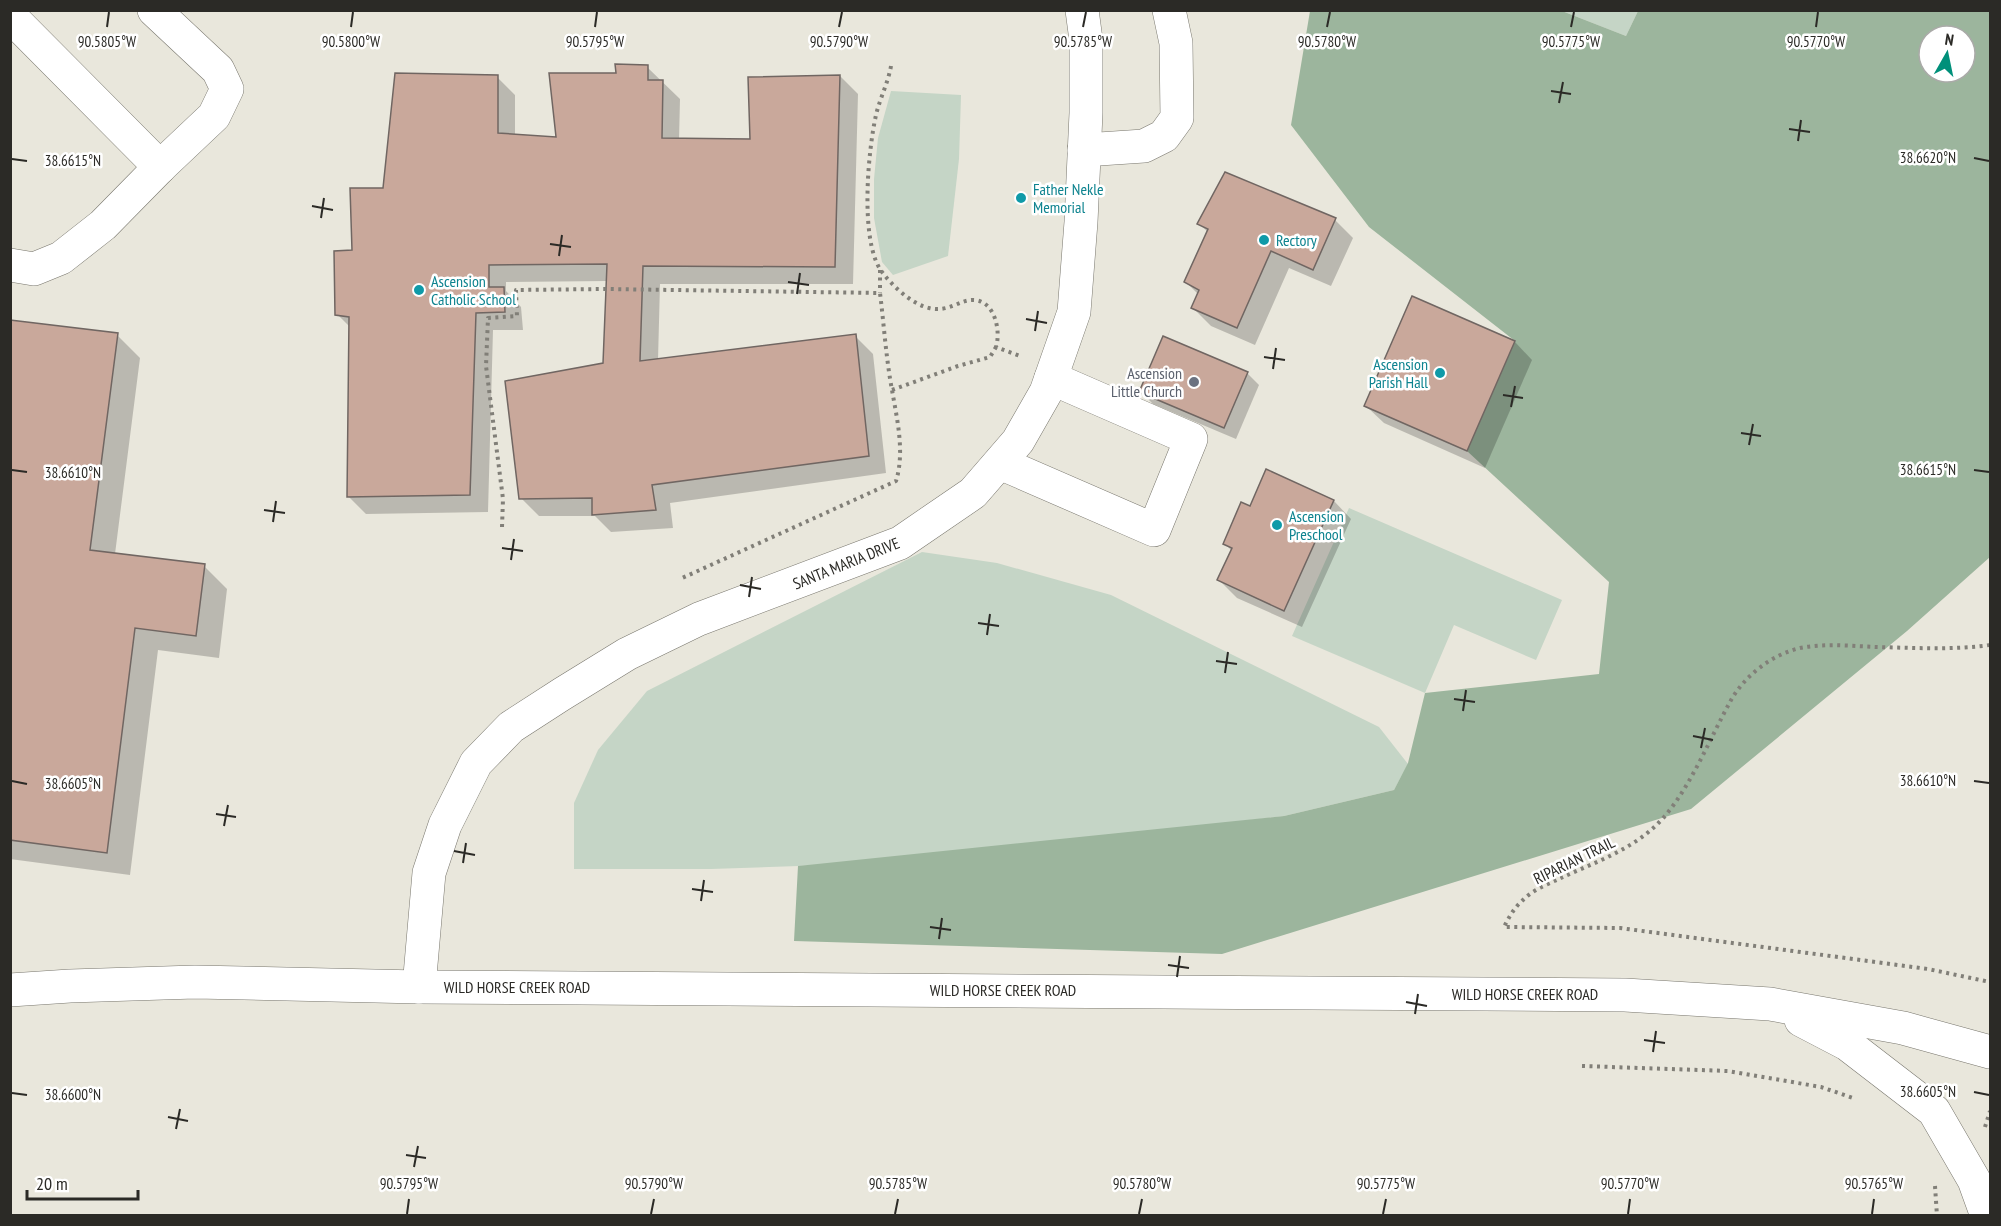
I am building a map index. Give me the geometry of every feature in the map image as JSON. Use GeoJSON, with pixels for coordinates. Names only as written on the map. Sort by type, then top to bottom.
{"type":"FeatureCollection","features":[{"type":"Feature","properties":{"kind":"main road"},"geometry":{"type":"LineString","coordinates":[[10,265],[34,269],[62,258],[103,225],[214,116],[227,89],[218,70],[154,10]]}},
{"type":"Feature","properties":{"kind":"main road","name":"SANTA MARIA DRIVE"},"geometry":{"type":"LineString","coordinates":[[419,987],[429,873],[445,825],[476,763],[511,727],[627,654],[668,634],[900,543],[973,493],[1018,441],[1046,392],[1074,312],[1084,150],[1086,40],[1082,10]]}},
{"type":"Feature","properties":{"kind":"main road"},"geometry":{"type":"LineString","coordinates":[[1084,150],[1144,146],[1164,136],[1177,118],[1176,43],[1169,10]]}},
{"type":"Feature","properties":{"kind":"main road"},"geometry":{"type":"LineString","coordinates":[[10,16],[160,167]]}},
{"type":"Feature","properties":{"kind":"main road"},"geometry":{"type":"LineString","coordinates":[[1000,463],[1154,530],[1191,439],[1051,378]]}},
{"type":"Feature","properties":{"kind":"main road","name":"WILD HORSE CREEK ROAD"},"geometry":{"type":"LineString","coordinates":[[10,990],[195,982],[419,987],[1625,995],[1770,1004],[1903,1028],[1990,1052]]}},
{"type":"Feature","properties":{"kind":"main road"},"geometry":{"type":"LineString","coordinates":[[1770,1004],[1847,1044],[1934,1111],[1974,1180],[1987,1215]]}},
{"type":"Feature","properties":{"kind":"path"},"geometry":{"type":"LineString","coordinates":[[891,66],[871,140],[868,202],[871,250],[880,269],[896,287],[911,299],[928,308],[944,309],[972,300],[984,303],[995,316],[1000,336],[990,357],[892,390]]}},
{"type":"Feature","properties":{"kind":"path"},"geometry":{"type":"LineString","coordinates":[[680,579],[896,481],[900,469],[897,411],[892,390],[880,293],[880,269]]}},
{"type":"Feature","properties":{"kind":"path"},"geometry":{"type":"LineString","coordinates":[[502,527],[503,499],[486,366],[488,318],[517,316],[516,290],[880,293]]}},
{"type":"Feature","properties":{"kind":"path"},"geometry":{"type":"LineString","coordinates":[[996,347],[1023,357]]}},
{"type":"Feature","properties":{"kind":"path","name":"RIPARIAN TRAIL"},"geometry":{"type":"LineString","coordinates":[[1990,645],[1939,649],[1843,645],[1799,649],[1770,661],[1746,679],[1732,699],[1678,799],[1653,828],[1627,847],[1523,899],[1510,914],[1504,927],[1620,928],[1928,969],[1990,982]]}},
{"type":"Feature","properties":{"kind":"path"},"geometry":{"type":"LineString","coordinates":[[1582,1066],[1728,1071],[1821,1087],[1858,1100]]}},
{"type":"Feature","properties":{"kind":"path"},"geometry":{"type":"LineString","coordinates":[[1980,1130],[1986,1126],[1990,1111]]}},
{"type":"Feature","properties":{"kind":"path"},"geometry":{"type":"LineString","coordinates":[[1931,1177],[1937,1201],[1937,1215]]}},
{"type":"Feature","properties":{"kind":"green space"},"geometry":{"type":"Polygon","coordinates":[[[1310,11],[1562,11],[1626,36],[1638,11],[1990,11],[1990,557],[1907,631],[1691,809],[1222,954],[794,941],[798,866],[1284,816],[1394,790],[1408,763],[1425,693],[1599,674],[1609,582],[1467,451],[1515,341],[1369,227],[1291,125],[1310,11]]]}},
{"type":"Feature","properties":{"kind":"green space"},"geometry":{"type":"Polygon","coordinates":[[[1562,11],[1638,11],[1626,36],[1562,11]]]}},
{"type":"Feature","properties":{"kind":"green space"},"geometry":{"type":"Polygon","coordinates":[[[891,91],[961,95],[959,159],[948,256],[893,275],[882,262],[874,218],[874,179],[878,138],[891,91]]]}},
{"type":"Feature","properties":{"kind":"green space"},"geometry":{"type":"Polygon","coordinates":[[[1349,508],[1562,600],[1536,660],[1454,625],[1425,693],[1292,636],[1349,508]]]}},
{"type":"Feature","properties":{"kind":"green space"},"geometry":{"type":"Polygon","coordinates":[[[922,552],[997,563],[1111,595],[1379,727],[1408,764],[1394,790],[1284,816],[886,863],[711,869],[574,869],[574,803],[598,750],[647,691],[922,552]]]}},
{"type":"Feature","properties":{"kind":"building","name":"Ascension Catholic School"},"geometry":{"type":"Polygon","coordinates":[[[615,64],[648,65],[648,80],[663,80],[662,138],[750,139],[748,77],[840,75],[835,267],[643,266],[640,361],[856,334],[869,456],[652,485],[656,510],[592,515],[592,498],[519,499],[505,381],[603,363],[607,264],[489,265],[489,287],[504,287],[505,312],[476,313],[470,495],[347,497],[349,317],[335,315],[334,251],[352,250],[350,188],[383,188],[395,73],[498,75],[498,133],[556,137],[549,73],[616,73],[615,64]]]}},
{"type":"Feature","properties":{"kind":"building","name":"Rectory"},"geometry":{"type":"Polygon","coordinates":[[[1225,172],[1336,218],[1313,270],[1271,251],[1237,328],[1191,308],[1199,290],[1184,282],[1208,229],[1197,224],[1225,172]]]}},
{"type":"Feature","properties":{"kind":"building","name":"Ascension Parish Hall"},"geometry":{"type":"Polygon","coordinates":[[[1412,296],[1515,341],[1467,451],[1364,406],[1412,296]]]}},
{"type":"Feature","properties":{"kind":"building"},"geometry":{"type":"Polygon","coordinates":[[[10,320],[118,333],[90,550],[205,564],[196,636],[135,628],[107,853],[10,840],[10,320]]]}},
{"type":"Feature","properties":{"kind":"building","name":"Ascension Little Church"},"geometry":{"type":"Polygon","coordinates":[[[1163,336],[1248,372],[1224,428],[1139,392],[1163,336]]]}},
{"type":"Feature","properties":{"kind":"building","name":"Ascension Preschool"},"geometry":{"type":"Polygon","coordinates":[[[1266,469],[1334,500],[1284,611],[1217,580],[1232,548],[1223,544],[1241,502],[1250,506],[1266,469]]]}},
{"type":"Feature","properties":{"kind":"place","name":"Father Nekle Memorial"},"geometry":{"type":"Point","coordinates":[1021,198]}},
{"type":"Feature","properties":{"kind":"place","name":"Rectory"},"geometry":{"type":"Point","coordinates":[1264,240]}},
{"type":"Feature","properties":{"kind":"place","name":"Ascension Catholic School"},"geometry":{"type":"Point","coordinates":[419,290]}},
{"type":"Feature","properties":{"kind":"place","name":"Ascension Parish Hall"},"geometry":{"type":"Point","coordinates":[1440,373]}},
{"type":"Feature","properties":{"kind":"place","name":"Ascension Little Church"},"geometry":{"type":"Point","coordinates":[1194,382]}},
{"type":"Feature","properties":{"kind":"place","name":"Ascension Preschool"},"geometry":{"type":"Point","coordinates":[1277,525]}}]}
